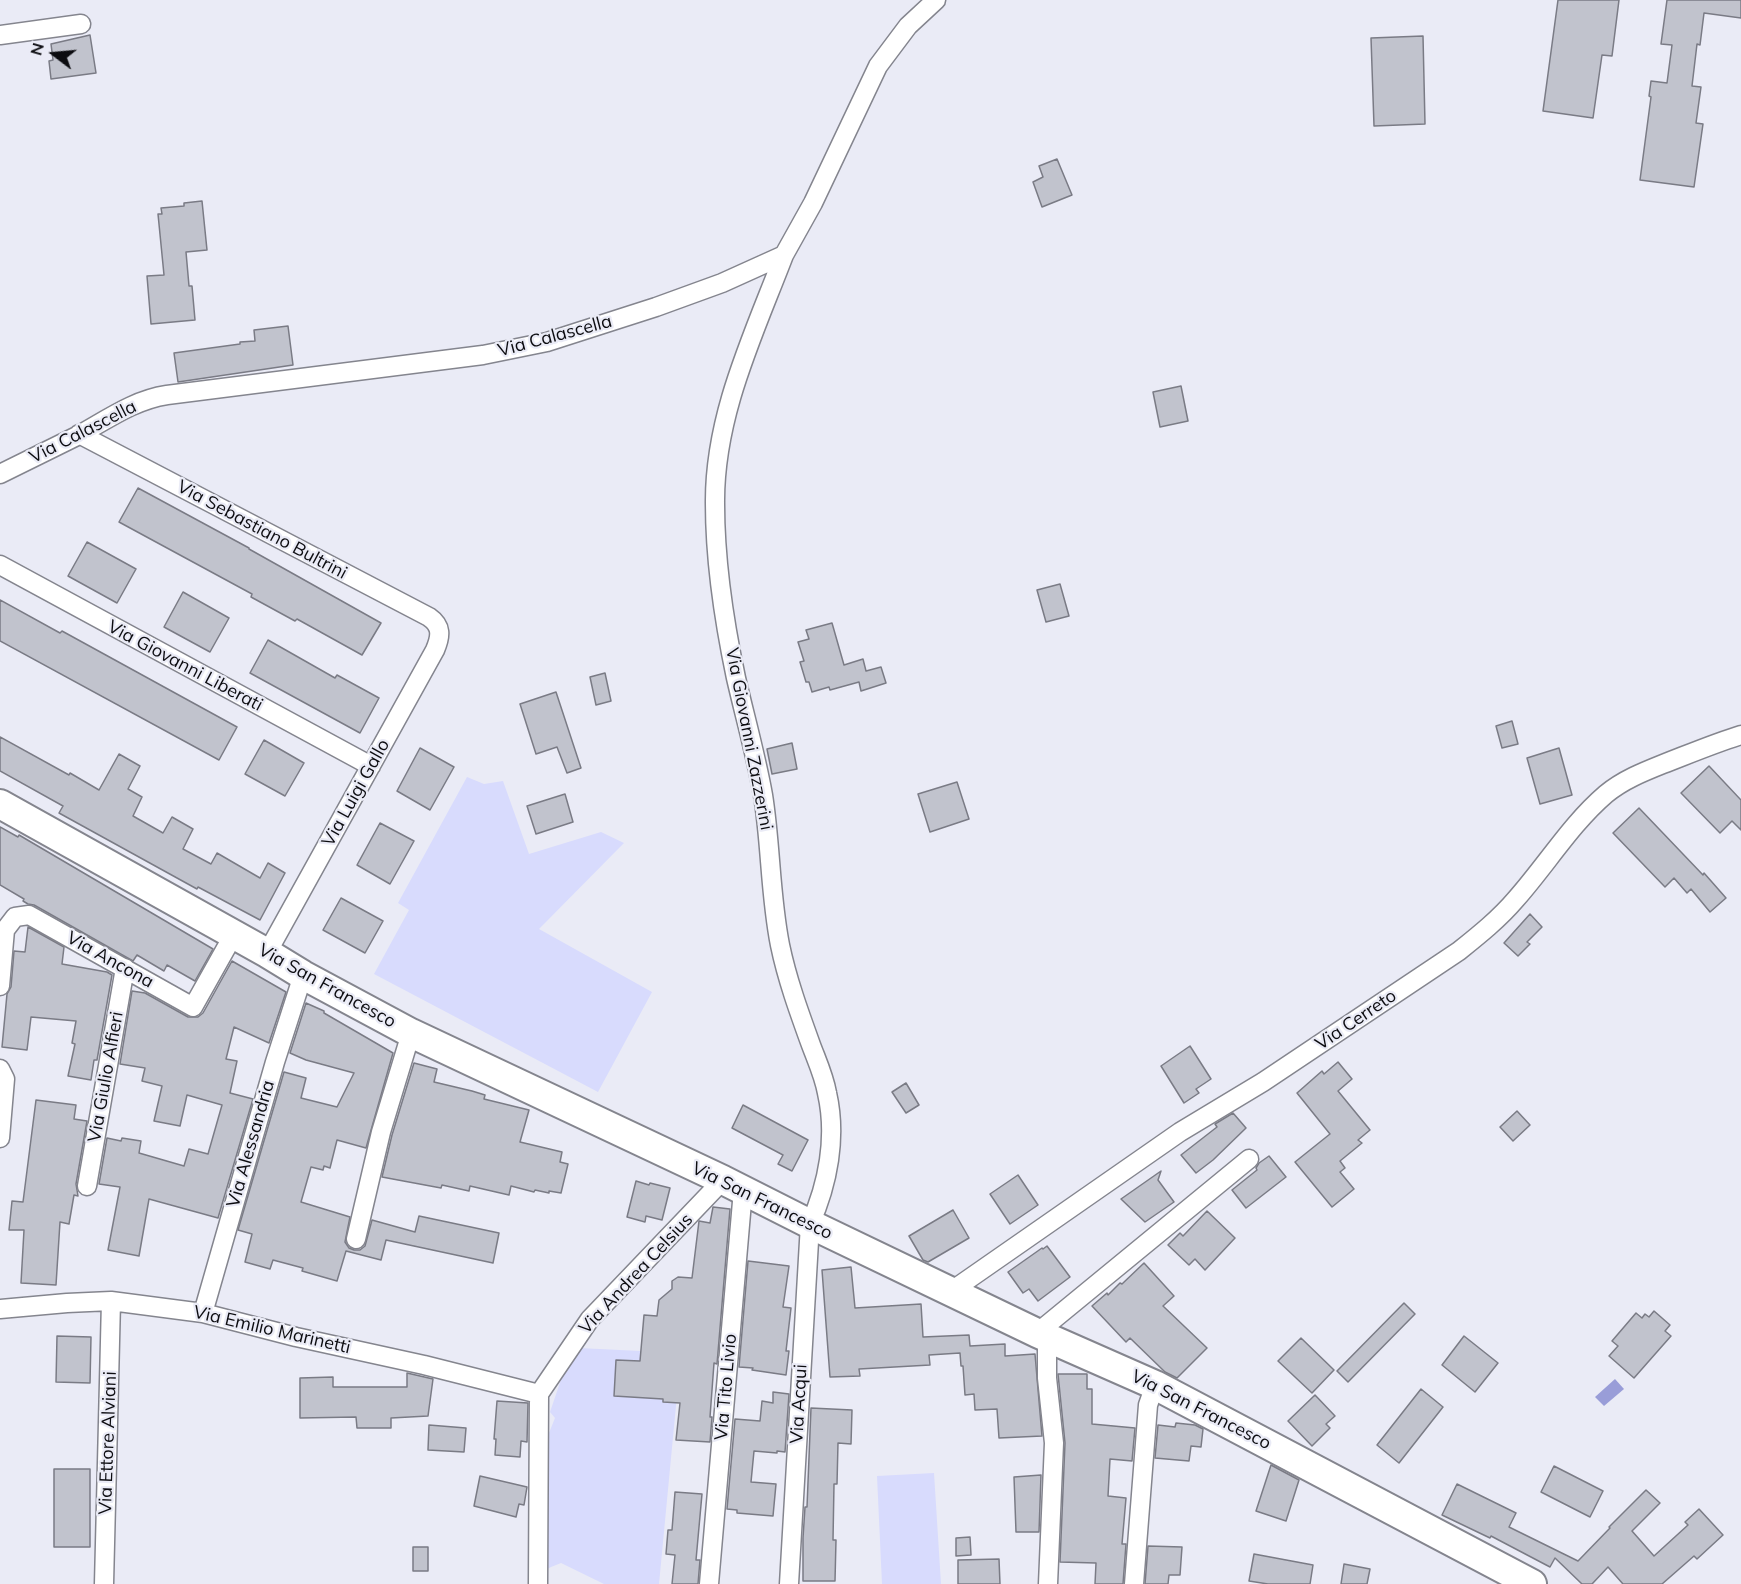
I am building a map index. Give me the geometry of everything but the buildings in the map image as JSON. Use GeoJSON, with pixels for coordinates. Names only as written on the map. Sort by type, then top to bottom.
{"type":"FeatureCollection","features":[{"type":"Feature","properties":{"kind":"main road","name":"Via San Francesco"},"geometry":{"type":"LineString","coordinates":[[0,804],[303,975],[411,1033],[733,1185],[950,1292],[1155,1385],[1532,1584]]}},
{"type":"Feature","properties":{"kind":"street"},"geometry":{"type":"LineString","coordinates":[[784,255],[813,203],[878,66],[908,26],[936,0]]}},
{"type":"Feature","properties":{"kind":"street"},"geometry":{"type":"LineString","coordinates":[[0,35],[81,24]]}},
{"type":"Feature","properties":{"kind":"street","name":"Via Calascella"},"geometry":{"type":"LineString","coordinates":[[0,474],[79,435],[119,412],[158,396],[527,347],[702,291],[784,255]]}},
{"type":"Feature","properties":{"kind":"street","name":"Via Giovanni Zazzerini"},"geometry":{"type":"LineString","coordinates":[[784,255],[746,353],[726,413],[716,467],[715,521],[718,573],[726,626],[765,813],[781,948],[792,991],[825,1084],[829,1103],[831,1134],[828,1167],[823,1193],[810,1224]]}},
{"type":"Feature","properties":{"kind":"street","name":"Via Sebastiano Bultrini"},"geometry":{"type":"LineString","coordinates":[[79,435],[429,617],[438,625],[440,631]]}},
{"type":"Feature","properties":{"kind":"street","name":"Via Giovanni Liberati"},"geometry":{"type":"LineString","coordinates":[[0,565],[371,766]]}},
{"type":"Feature","properties":{"kind":"street","name":"Via Luigi Gallo"},"geometry":{"type":"LineString","coordinates":[[267,953],[435,650],[440,631]]}},
{"type":"Feature","properties":{"kind":"street","name":"Via Cerreto"},"geometry":{"type":"LineString","coordinates":[[950,1292],[1175,1135],[1263,1082],[1465,947],[1507,909],[1578,822],[1617,786],[1683,756],[1741,735]]}},
{"type":"Feature","properties":{"kind":"street","name":"Via Ancona"},"geometry":{"type":"LineString","coordinates":[[0,986],[5,930],[15,917],[29,915],[193,1006],[234,934]]}},
{"type":"Feature","properties":{"kind":"street","name":"Via Giulio Alfieri"},"geometry":{"type":"LineString","coordinates":[[87,1186],[125,968]]}},
{"type":"Feature","properties":{"kind":"street","name":"Via Alessandria"},"geometry":{"type":"LineString","coordinates":[[203,1313],[275,1062],[303,975]]}},
{"type":"Feature","properties":{"kind":"street"},"geometry":{"type":"LineString","coordinates":[[356,1239],[381,1132],[411,1033]]}},
{"type":"Feature","properties":{"kind":"street"},"geometry":{"type":"LineString","coordinates":[[0,1069],[5,1079],[0,1138]]}},
{"type":"Feature","properties":{"kind":"street"},"geometry":{"type":"LineString","coordinates":[[1048,1584],[1054,1443],[1042,1335],[1249,1159]]}},
{"type":"Feature","properties":{"kind":"street","name":"Via Andrea Celsius"},"geometry":{"type":"LineString","coordinates":[[539,1394],[590,1319],[733,1185]]}},
{"type":"Feature","properties":{"kind":"street","name":"Via Tito Livio"},"geometry":{"type":"LineString","coordinates":[[709,1584],[733,1185]]}},
{"type":"Feature","properties":{"kind":"street","name":"Via Acqui"},"geometry":{"type":"LineString","coordinates":[[789,1584],[810,1224]]}},
{"type":"Feature","properties":{"kind":"street","name":"Via Emilio Marinetti"},"geometry":{"type":"LineString","coordinates":[[0,1309],[111,1301],[203,1313],[539,1394]]}},
{"type":"Feature","properties":{"kind":"street","name":"Via Ettore Alviani"},"geometry":{"type":"LineString","coordinates":[[104,1584],[111,1301]]}},
{"type":"Feature","properties":{"kind":"street"},"geometry":{"type":"LineString","coordinates":[[1134,1584],[1148,1405],[1155,1385]]}},
{"type":"Feature","properties":{"kind":"street"},"geometry":{"type":"LineString","coordinates":[[538,1584],[539,1394]]}},
{"type":"Feature","properties":{"kind":"shaded area"},"geometry":{"type":"Polygon","coordinates":[[[467,777],[484,784],[503,781],[529,854],[601,832],[624,843],[539,929],[652,992],[598,1092],[374,974],[409,910],[398,903],[467,777]]]}},
{"type":"Feature","properties":{"kind":"shaded area"},"geometry":{"type":"Polygon","coordinates":[[[579,1348],[681,1353],[659,1584],[604,1584],[561,1563],[542,1572],[545,1443],[555,1418],[550,1412],[566,1365],[579,1348]]]}},
{"type":"Feature","properties":{"kind":"shaded area"},"geometry":{"type":"Polygon","coordinates":[[[934,1473],[941,1584],[882,1584],[877,1476],[934,1473]]]}},
{"type":"Feature","properties":{"kind":"water"},"geometry":{"type":"Polygon","coordinates":[[[1615,1379],[1624,1389],[1604,1406],[1595,1397],[1615,1379]]]}}]}
